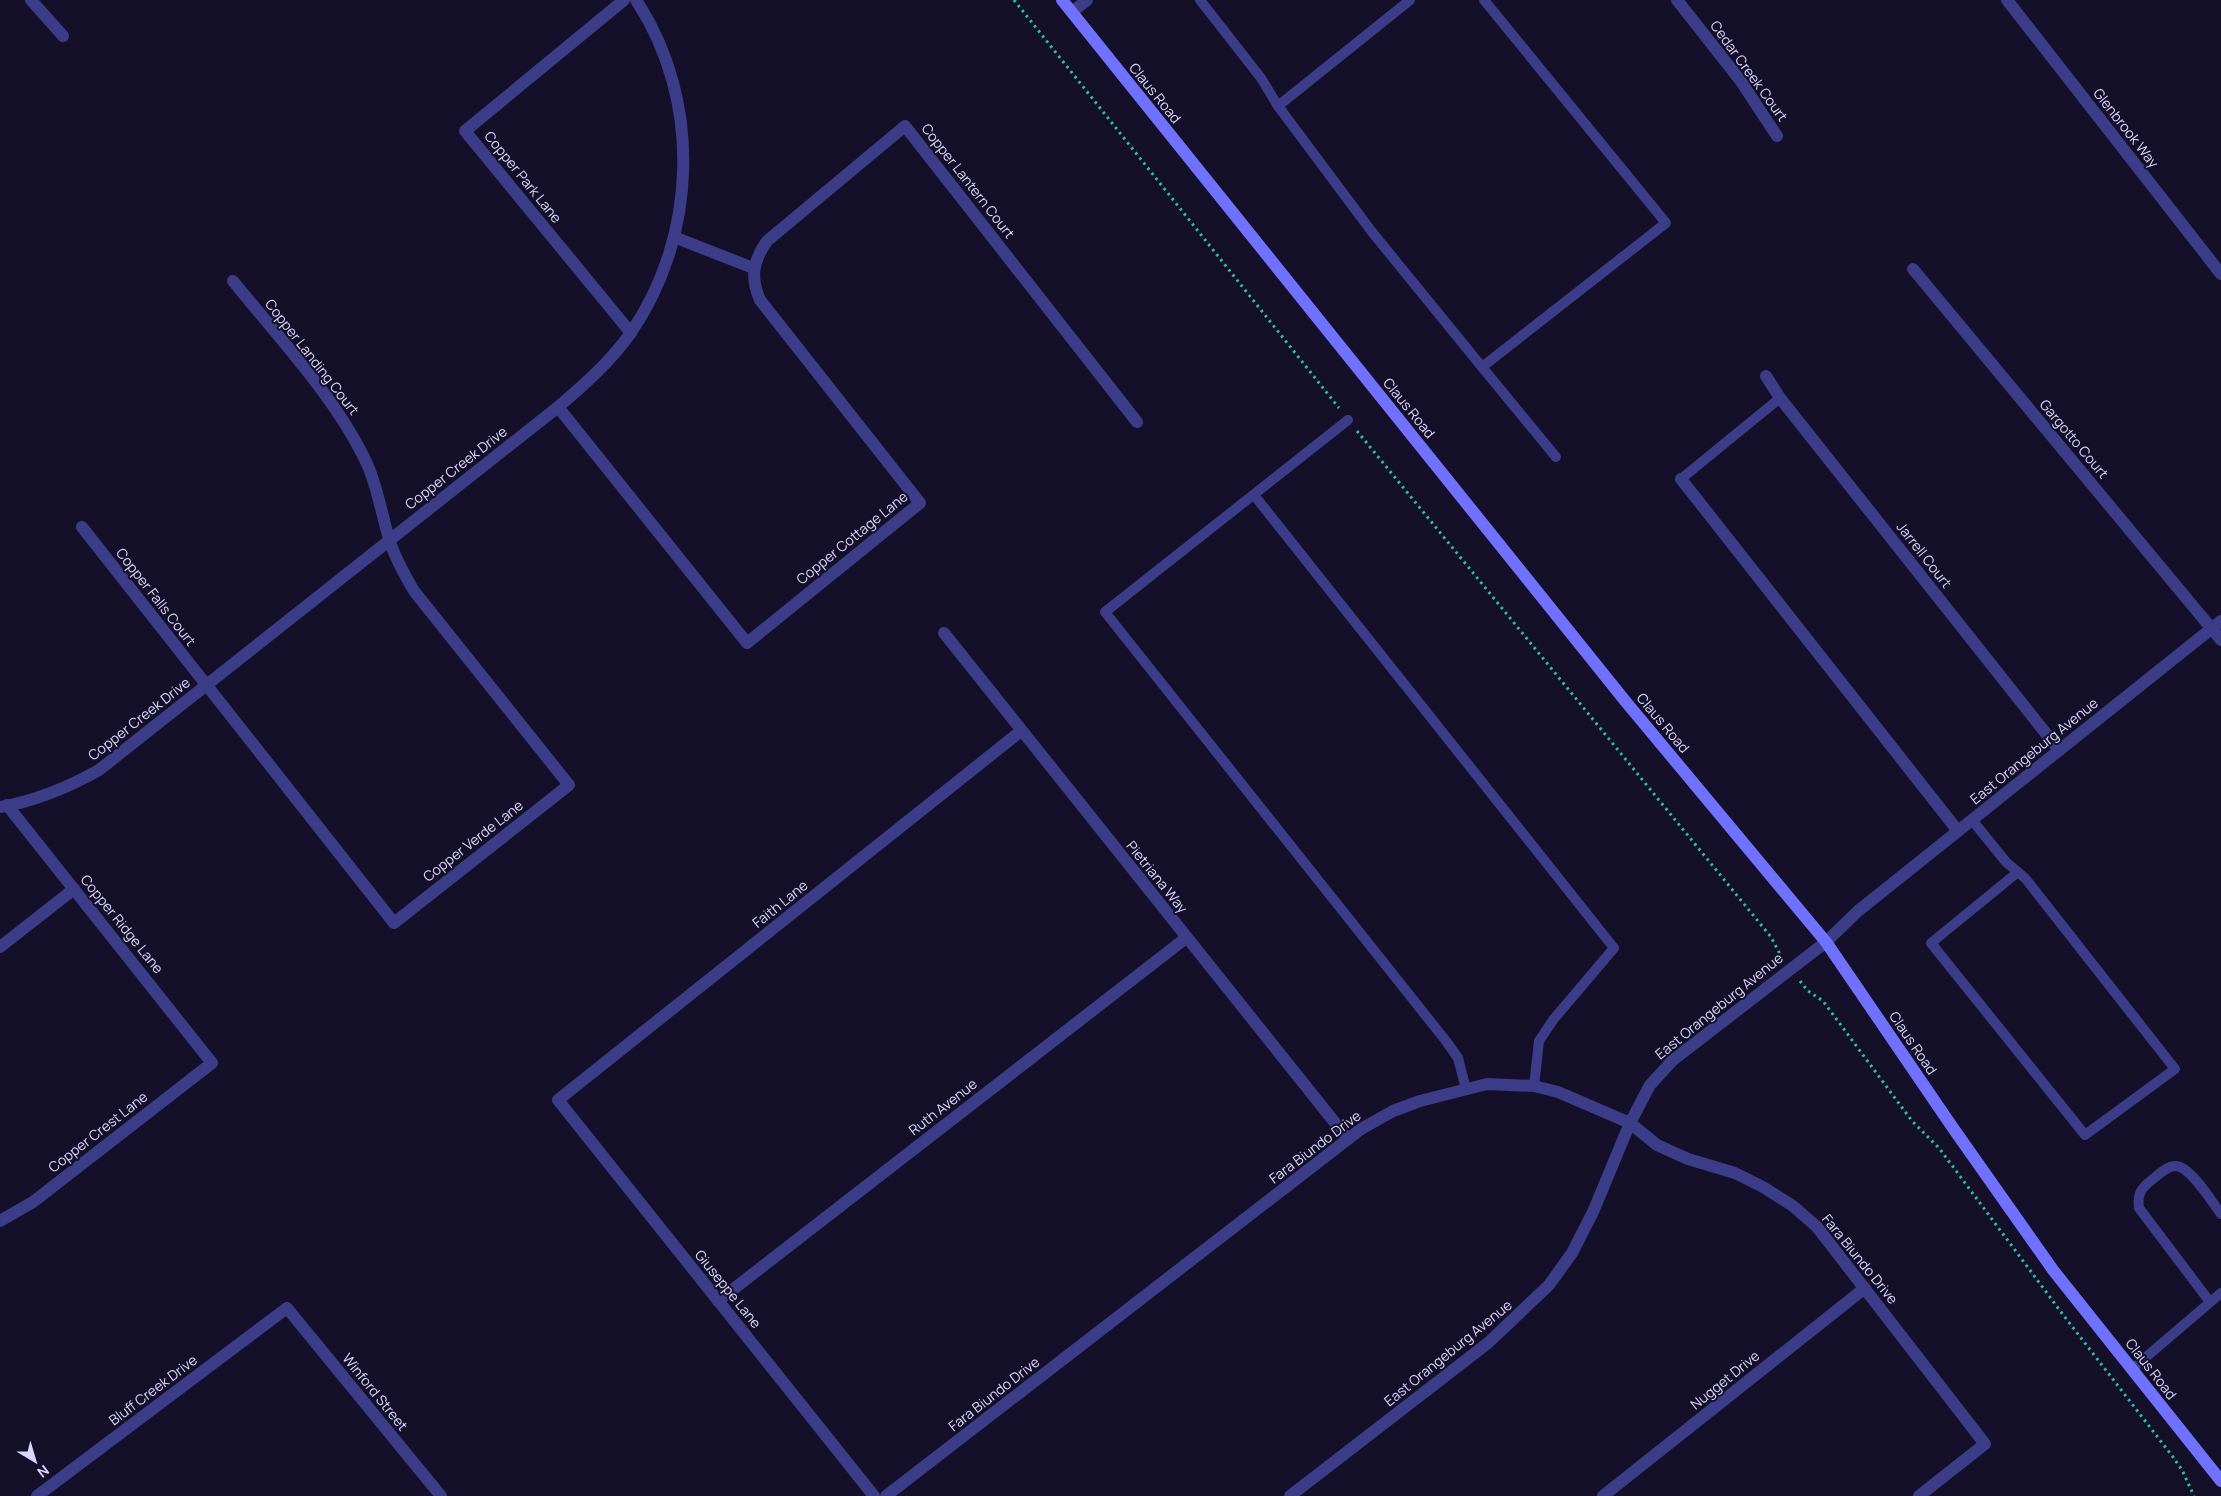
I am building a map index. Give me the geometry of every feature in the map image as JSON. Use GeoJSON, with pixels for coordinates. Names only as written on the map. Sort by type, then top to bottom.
{"type":"FeatureCollection","features":[{"type":"Feature","properties":{"kind":"main road","name":"Claus Road"},"geometry":{"type":"LineString","coordinates":[[1062,0],[1626,702],[1826,942],[1953,1128],[2048,1262],[2221,1481]]}},
{"type":"Feature","properties":{"kind":"street"},"geometry":{"type":"LineString","coordinates":[[31,0],[63,36]]}},
{"type":"Feature","properties":{"kind":"street","name":"Copper Park Lane"},"geometry":{"type":"LineString","coordinates":[[624,0],[465,131],[631,333]]}},
{"type":"Feature","properties":{"kind":"street","name":"Copper Creek Drive"},"geometry":{"type":"LineString","coordinates":[[4,806],[42,798],[72,786],[99,770],[593,378],[631,333],[652,298],[674,238],[682,198],[684,156],[682,125],[674,84],[658,39],[636,0]]}},
{"type":"Feature","properties":{"kind":"street"},"geometry":{"type":"LineString","coordinates":[[1072,12],[1087,0]]}},
{"type":"Feature","properties":{"kind":"street","name":"Cedar Creek Court"},"geometry":{"type":"LineString","coordinates":[[1677,0],[1740,80],[1778,136]]}},
{"type":"Feature","properties":{"kind":"street","name":"Glenbrook Way"},"geometry":{"type":"LineString","coordinates":[[2007,0],[2221,274]]}},
{"type":"Feature","properties":{"kind":"street","name":"Copper Lantern Court"},"geometry":{"type":"LineString","coordinates":[[753,268],[758,254],[767,240],[905,126],[1137,422]]}},
{"type":"Feature","properties":{"kind":"street"},"geometry":{"type":"LineString","coordinates":[[674,238],[753,268]]}},
{"type":"Feature","properties":{"kind":"street","name":"Copper Cottage Lane"},"geometry":{"type":"LineString","coordinates":[[558,406],[747,643],[920,503],[760,300],[755,287],[753,268]]}},
{"type":"Feature","properties":{"kind":"street","name":"Gargotto Court"},"geometry":{"type":"LineString","coordinates":[[1913,269],[2216,625],[2221,640]]}},
{"type":"Feature","properties":{"kind":"street","name":"Copper Landing Court"},"geometry":{"type":"LineString","coordinates":[[234,281],[336,410],[353,438],[368,467],[381,502],[389,540]]}},
{"type":"Feature","properties":{"kind":"street","name":"Jarrell Court"},"geometry":{"type":"LineString","coordinates":[[1766,376],[1780,398],[2059,750]]}},
{"type":"Feature","properties":{"kind":"street"},"geometry":{"type":"LineString","coordinates":[[1680,479],[1958,831]]}},
{"type":"Feature","properties":{"kind":"street","name":"Copper Falls Court"},"geometry":{"type":"LineString","coordinates":[[82,527],[207,685]]}},
{"type":"Feature","properties":{"kind":"street","name":"Copper Verde Lane"},"geometry":{"type":"LineString","coordinates":[[207,685],[394,923],[569,785],[414,591],[400,568],[389,540]]}},
{"type":"Feature","properties":{"kind":"street","name":"East Orangeburg Avenue"},"geometry":{"type":"LineString","coordinates":[[1290,1496],[1488,1343],[1550,1285],[1572,1253],[1594,1212],[1630,1123],[1650,1085],[1673,1060],[1826,942],[1858,911],[2216,625]]}},
{"type":"Feature","properties":{"kind":"street","name":"Pietriana Way"},"geometry":{"type":"LineString","coordinates":[[944,633],[1348,1139]]}},
{"type":"Feature","properties":{"kind":"street","name":"Faith Lane"},"geometry":{"type":"LineString","coordinates":[[558,1100],[1021,731]]}},
{"type":"Feature","properties":{"kind":"street","name":"Copper Ridge Lane"},"geometry":{"type":"LineString","coordinates":[[4,806],[74,889],[212,1062]]}},
{"type":"Feature","properties":{"kind":"street"},"geometry":{"type":"LineString","coordinates":[[0,947],[74,889]]}},
{"type":"Feature","properties":{"kind":"street","name":"Ruth Avenue"},"geometry":{"type":"LineString","coordinates":[[718,1301],[1186,938]]}},
{"type":"Feature","properties":{"kind":"street","name":"Copper Crest Lane"},"geometry":{"type":"LineString","coordinates":[[0,1221],[33,1202],[212,1062]]}},
{"type":"Feature","properties":{"kind":"street","name":"Fara Biundo Drive"},"geometry":{"type":"LineString","coordinates":[[886,1496],[1348,1139],[1393,1111],[1429,1098],[1487,1084],[1534,1086],[1558,1092],[1630,1123],[1658,1145],[1688,1159],[1735,1173],[1763,1187],[1793,1206],[1817,1227],[1985,1444],[1919,1496]]}},
{"type":"Feature","properties":{"kind":"street","name":"Giuseppe Lane"},"geometry":{"type":"LineString","coordinates":[[558,1100],[874,1496]]}},
{"type":"Feature","properties":{"kind":"street","name":"Nugget Drive"},"geometry":{"type":"LineString","coordinates":[[1604,1496],[1865,1288]]}},
{"type":"Feature","properties":{"kind":"street","name":"Bluff Creek Drive"},"geometry":{"type":"LineString","coordinates":[[37,1496],[287,1308]]}},
{"type":"Feature","properties":{"kind":"street","name":"Winford Street"},"geometry":{"type":"LineString","coordinates":[[287,1308],[441,1496]]}},
{"type":"Feature","properties":{"kind":"lane"},"geometry":{"type":"LineString","coordinates":[[1200,0],[1261,78],[1278,106],[1372,232],[1556,457]]}},
{"type":"Feature","properties":{"kind":"lane"},"geometry":{"type":"LineString","coordinates":[[1278,106],[1410,0]]}},
{"type":"Feature","properties":{"kind":"lane"},"geometry":{"type":"LineString","coordinates":[[1482,367],[1666,223],[1484,0]]}},
{"type":"Feature","properties":{"kind":"lane"},"geometry":{"type":"LineString","coordinates":[[1680,479],[1780,398]]}},
{"type":"Feature","properties":{"kind":"lane"},"geometry":{"type":"LineString","coordinates":[[1348,420],[1106,612],[1446,1042],[1458,1058],[1466,1089]]}},
{"type":"Feature","properties":{"kind":"lane"},"geometry":{"type":"LineString","coordinates":[[1254,495],[1614,948],[1553,1020],[1539,1041],[1534,1086]]}},
{"type":"Feature","properties":{"kind":"lane"},"geometry":{"type":"LineString","coordinates":[[1972,820],[2006,862],[2018,872],[2025,878],[2175,1069],[2085,1135],[1931,943],[2018,872]]}},
{"type":"Feature","properties":{"kind":"lane"},"geometry":{"type":"LineString","coordinates":[[2210,1302],[2138,1208],[2137,1196],[2143,1186],[2166,1168],[2177,1166],[2190,1173],[2221,1214]]}},
{"type":"Feature","properties":{"kind":"lane"},"geometry":{"type":"LineString","coordinates":[[2132,1369],[2221,1293]]}},
{"type":"Feature","properties":{"kind":"path"},"geometry":{"type":"LineString","coordinates":[[1014,0],[1348,420],[1771,937],[1776,949],[1808,991],[1823,1001],[1912,1121],[1939,1148],[2058,1308],[2173,1457],[2182,1470],[2194,1496]]}}]}
